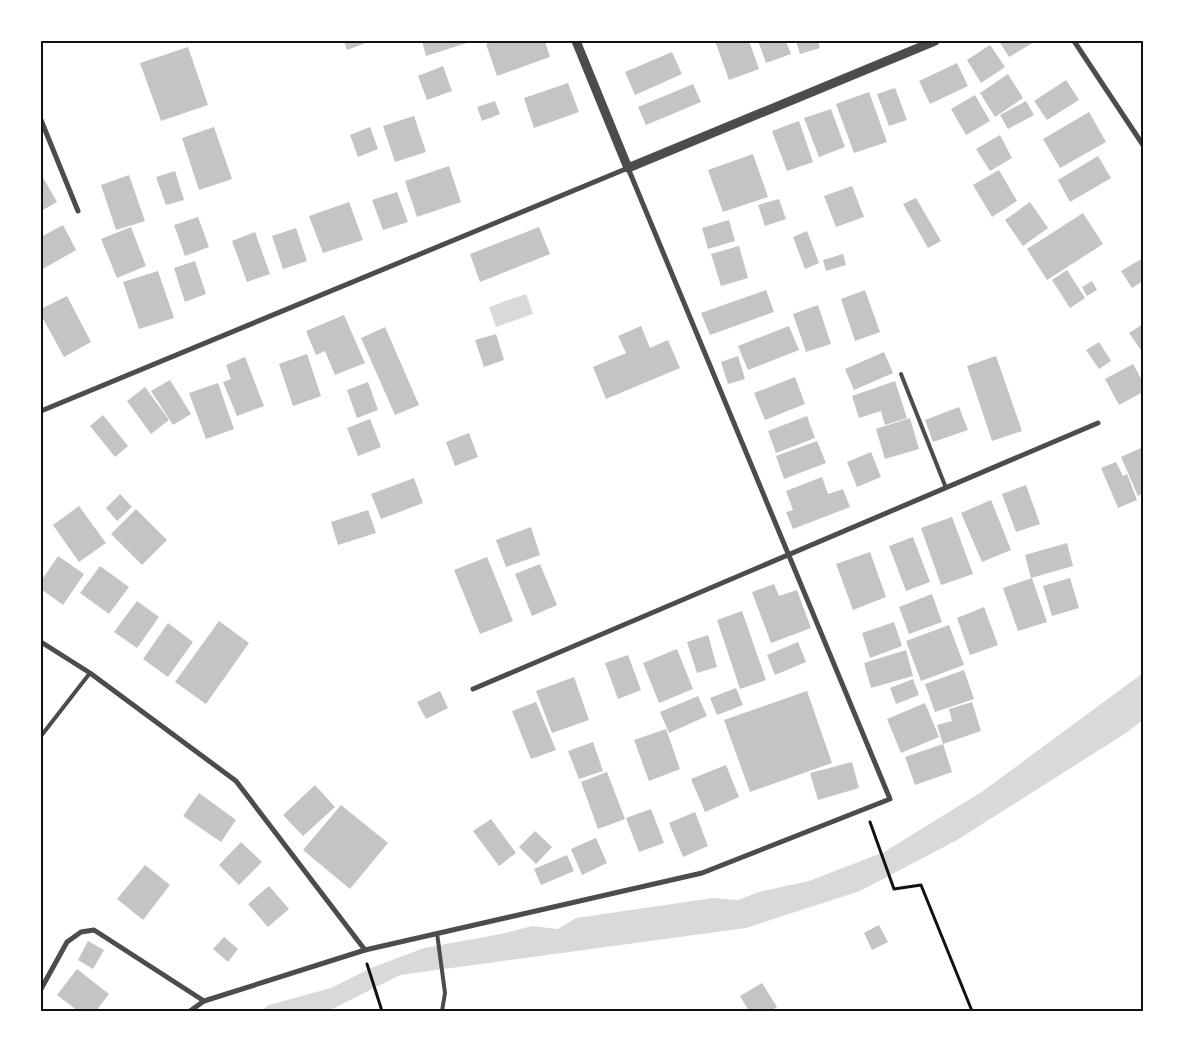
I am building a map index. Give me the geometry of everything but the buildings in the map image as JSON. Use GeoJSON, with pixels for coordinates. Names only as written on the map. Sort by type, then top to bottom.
{"type":"FeatureCollection","features":[{"type":"Feature","properties":{"kind":"street"},"geometry":{"type":"LineString","coordinates":[[190,1011],[204,1001],[365,950],[702,873],[890,799],[576,41]]}},
{"type":"Feature","properties":{"kind":"street"},"geometry":{"type":"LineString","coordinates":[[41,411],[935,41]]}},
{"type":"Feature","properties":{"kind":"street"},"geometry":{"type":"LineString","coordinates":[[1074,41],[1143,145]]}},
{"type":"Feature","properties":{"kind":"street"},"geometry":{"type":"LineString","coordinates":[[41,120],[78,211]]}},
{"type":"Feature","properties":{"kind":"street"},"geometry":{"type":"LineString","coordinates":[[473,689],[1098,423]]}},
{"type":"Feature","properties":{"kind":"street"},"geometry":{"type":"LineString","coordinates":[[41,642],[90,673],[236,781],[365,950]]}},
{"type":"Feature","properties":{"kind":"street"},"geometry":{"type":"LineString","coordinates":[[41,989],[67,942],[81,932],[94,930],[204,1001]]}},
{"type":"Feature","properties":{"kind":"lane"},"geometry":{"type":"LineString","coordinates":[[901,374],[946,488]]}},
{"type":"Feature","properties":{"kind":"lane"},"geometry":{"type":"LineString","coordinates":[[41,736],[90,673]]}},
{"type":"Feature","properties":{"kind":"lane"},"geometry":{"type":"LineString","coordinates":[[437,933],[445,993],[442,1011]]}},
{"type":"Feature","properties":{"kind":"path"},"geometry":{"type":"LineString","coordinates":[[876,838],[894,889],[921,885],[972,1011]]}},
{"type":"Feature","properties":{"kind":"path"},"geometry":{"type":"LineString","coordinates":[[366,960],[382,1011]]}},
{"type":"Feature","properties":{"kind":"shaded area"},"geometry":{"type":"Polygon","coordinates":[[[526,294],[533,314],[496,327],[489,307],[526,294]]]}},
{"type":"Feature","properties":{"kind":"shaded area"},"geometry":{"type":"Polygon","coordinates":[[[1143,673],[1143,720],[1126,733],[957,840],[860,891],[746,928],[400,975],[328,1011],[261,1011],[269,1005],[331,988],[371,968],[424,948],[501,934],[532,926],[558,929],[576,918],[713,898],[738,900],[759,892],[809,881],[884,852],[983,791],[1143,673]]]}}]}
